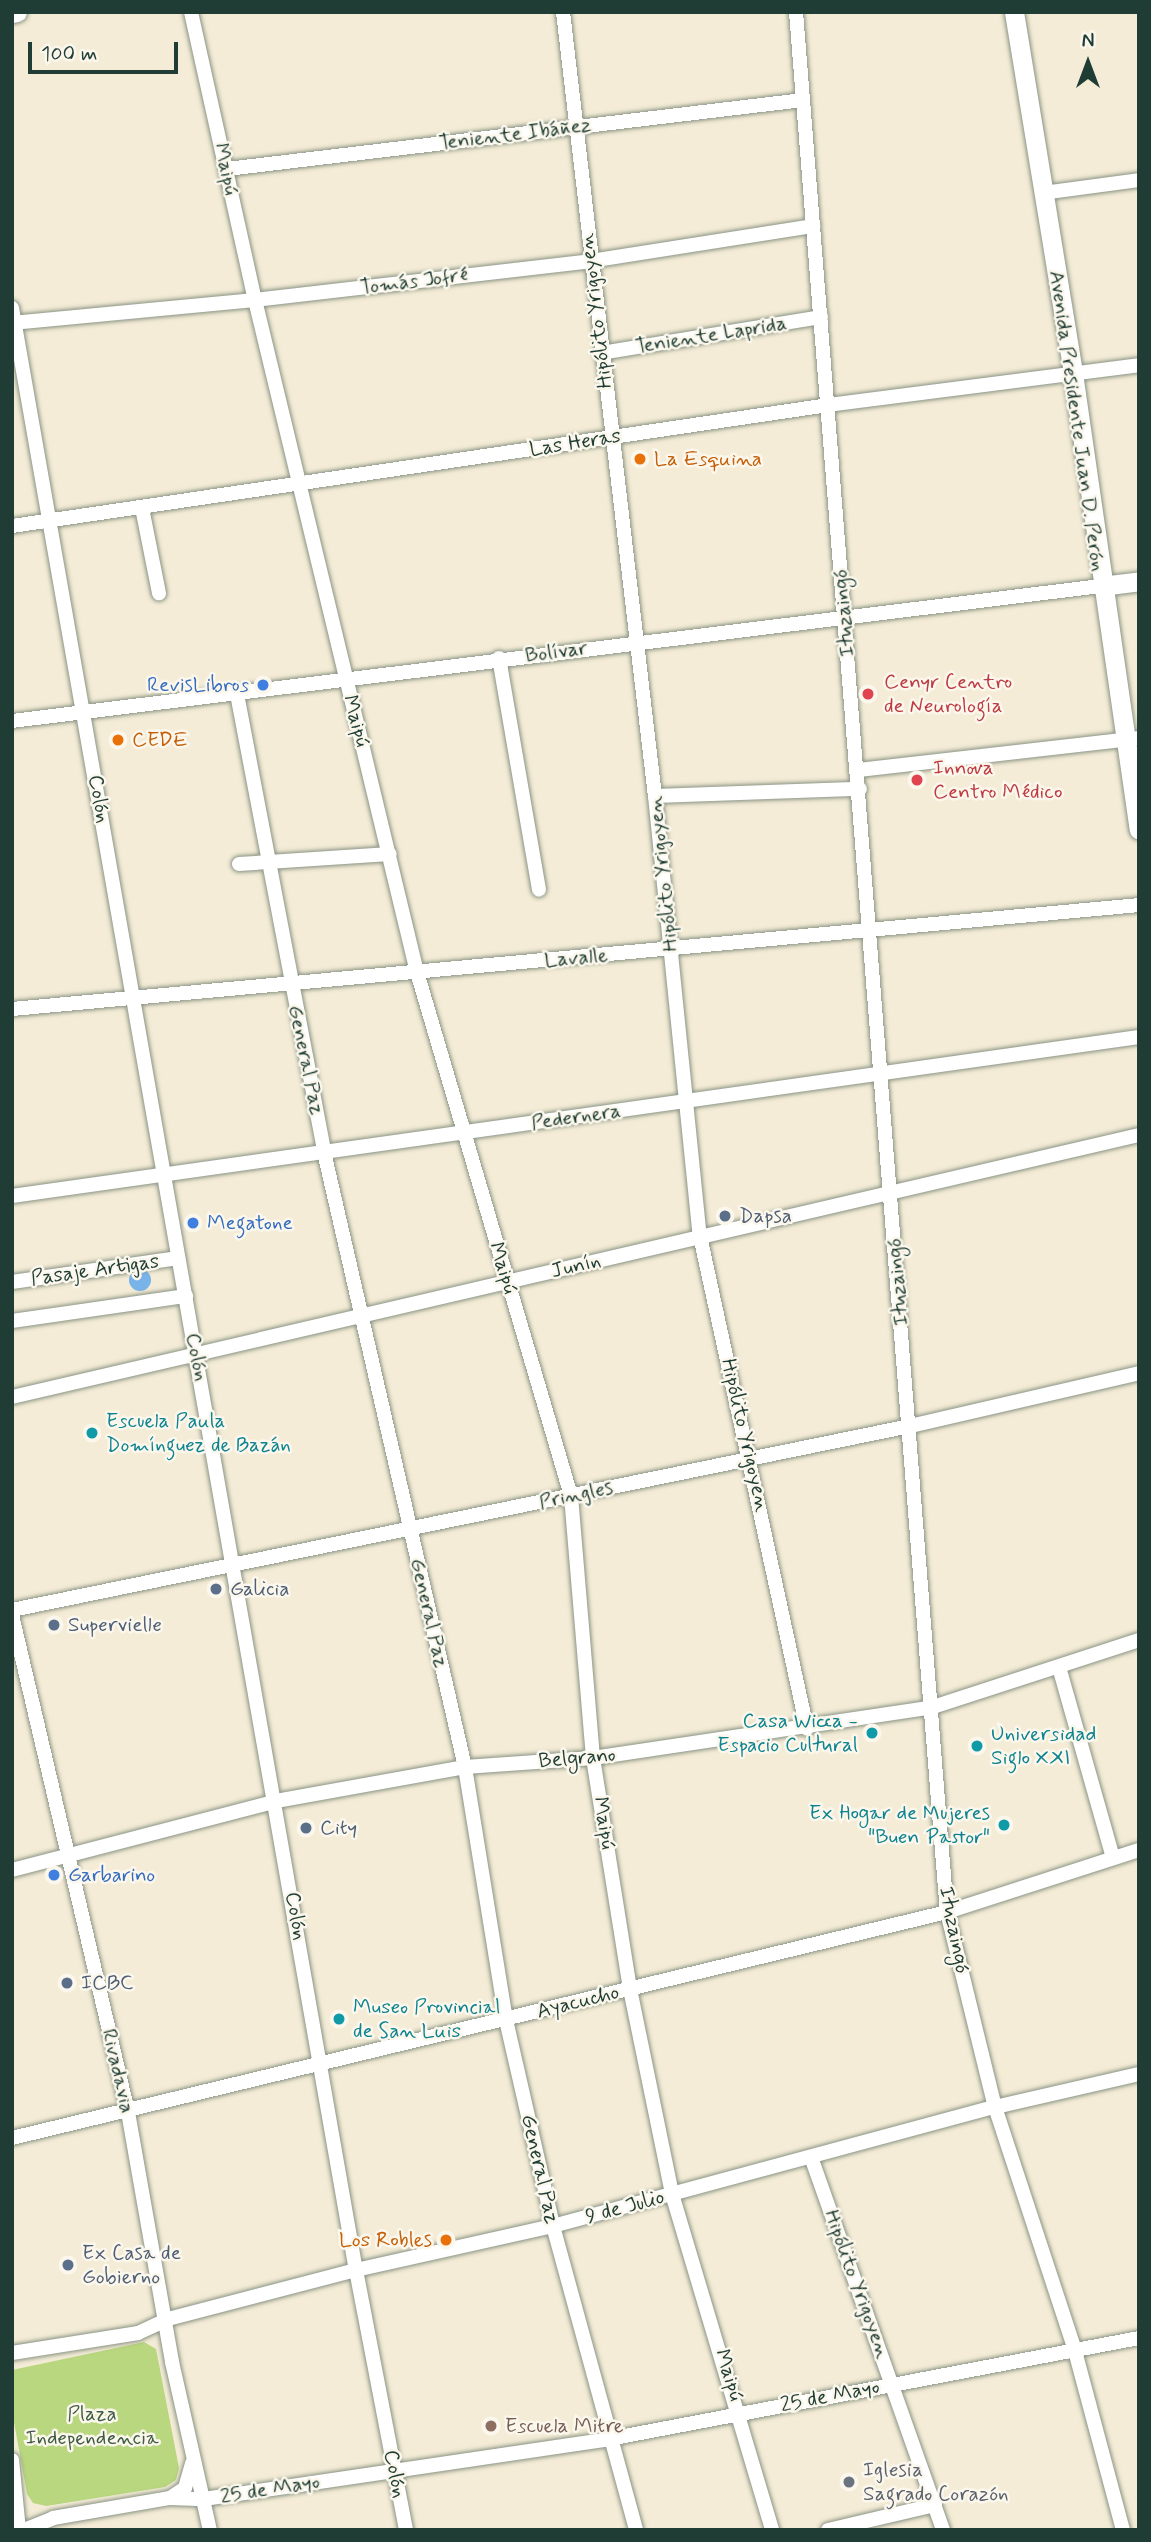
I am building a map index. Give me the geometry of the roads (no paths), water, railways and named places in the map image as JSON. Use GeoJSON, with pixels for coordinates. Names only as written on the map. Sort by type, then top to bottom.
{"type":"FeatureCollection","features":[{"type":"Feature","properties":{"kind":"main road"},"geometry":{"type":"LineString","coordinates":[[12,13],[18,12]]}},
{"type":"Feature","properties":{"kind":"main road","name":"Avenida Presidente Juan D. Perón"},"geometry":{"type":"LineString","coordinates":[[1014,12],[1073,373],[1101,586],[1132,739],[1139,829]]}},
{"type":"Feature","properties":{"kind":"main road"},"geometry":{"type":"LineString","coordinates":[[1101,586],[1139,581]]}},
{"type":"Feature","properties":{"kind":"street","name":"Maipú"},"geometry":{"type":"LineString","coordinates":[[191,12],[254,300],[417,972],[462,1133],[571,1496],[593,1758],[630,1989],[672,2194],[741,2413],[772,2530]]}},
{"type":"Feature","properties":{"kind":"street","name":"Hipólito Yrigoyen"},"geometry":{"type":"LineString","coordinates":[[563,12],[610,437],[655,796],[700,1236],[751,1459],[807,1729]]}},
{"type":"Feature","properties":{"kind":"street","name":"Ituzaingó"},"geometry":{"type":"LineString","coordinates":[[796,12],[844,617],[859,770],[880,1074],[933,1707],[947,1912],[995,2107],[1075,2351],[1123,2530]]}},
{"type":"Feature","properties":{"kind":"street","name":"Teniente Ibáñez"},"geometry":{"type":"LineString","coordinates":[[227,169],[803,100]]}},
{"type":"Feature","properties":{"kind":"street"},"geometry":{"type":"LineString","coordinates":[[1043,193],[1139,180]]}},
{"type":"Feature","properties":{"kind":"street","name":"Tomás Jofré"},"geometry":{"type":"LineString","coordinates":[[13,318],[254,300],[590,261],[813,226]]}},
{"type":"Feature","properties":{"kind":"street","name":"Teniente Laprida"},"geometry":{"type":"LineString","coordinates":[[601,353],[821,317]]}},
{"type":"Feature","properties":{"kind":"street","name":"Colón"},"geometry":{"type":"LineString","coordinates":[[13,318],[134,999],[162,1176],[235,1564],[356,2270],[406,2530]]}},
{"type":"Feature","properties":{"kind":"street","name":"Las Heras"},"geometry":{"type":"LineString","coordinates":[[12,526],[828,405],[1139,365]]}},
{"type":"Feature","properties":{"kind":"street"},"geometry":{"type":"LineString","coordinates":[[142,508],[159,593]]}},
{"type":"Feature","properties":{"kind":"street","name":"Bolívar"},"geometry":{"type":"LineString","coordinates":[[12,721],[499,658],[1101,586]]}},
{"type":"Feature","properties":{"kind":"street"},"geometry":{"type":"LineString","coordinates":[[499,658],[539,890]]}},
{"type":"Feature","properties":{"kind":"street","name":"General Paz"},"geometry":{"type":"LineString","coordinates":[[237,694],[324,1152],[466,1767],[506,2021],[553,2226],[636,2530]]}},
{"type":"Feature","properties":{"kind":"street"},"geometry":{"type":"LineString","coordinates":[[859,770],[1132,739]]}},
{"type":"Feature","properties":{"kind":"street"},"geometry":{"type":"LineString","coordinates":[[655,796],[860,789]]}},
{"type":"Feature","properties":{"kind":"street"},"geometry":{"type":"LineString","coordinates":[[239,864],[390,854]]}},
{"type":"Feature","properties":{"kind":"street","name":"Lavalle"},"geometry":{"type":"LineString","coordinates":[[12,1009],[1139,905]]}},
{"type":"Feature","properties":{"kind":"street","name":"Pedernera"},"geometry":{"type":"LineString","coordinates":[[12,1196],[1139,1037]]}},
{"type":"Feature","properties":{"kind":"street","name":"Junín"},"geometry":{"type":"LineString","coordinates":[[12,1397],[1139,1135]]}},
{"type":"Feature","properties":{"kind":"street","name":"Pasaje Artigas"},"geometry":{"type":"LineString","coordinates":[[12,1282],[178,1258]]}},
{"type":"Feature","properties":{"kind":"street"},"geometry":{"type":"LineString","coordinates":[[12,1321],[186,1296]]}},
{"type":"Feature","properties":{"kind":"street","name":"Pringles"},"geometry":{"type":"LineString","coordinates":[[12,1613],[235,1564],[909,1426],[1139,1373]]}},
{"type":"Feature","properties":{"kind":"street","name":"Rivadavia"},"geometry":{"type":"LineString","coordinates":[[12,1613],[65,1854],[128,2112],[168,2319],[170,2352],[192,2462],[204,2499],[210,2530]]}},
{"type":"Feature","properties":{"kind":"street","name":"Belgrano"},"geometry":{"type":"LineString","coordinates":[[12,1870],[276,1801],[466,1767],[593,1758],[807,1729],[933,1707],[1139,1640]]}},
{"type":"Feature","properties":{"kind":"street"},"geometry":{"type":"LineString","coordinates":[[1059,1667],[1113,1858]]}},
{"type":"Feature","properties":{"kind":"street","name":"Ayacucho"},"geometry":{"type":"LineString","coordinates":[[12,2138],[321,2066],[947,1912],[1139,1850]]}},
{"type":"Feature","properties":{"kind":"street","name":"9 de Julio"},"geometry":{"type":"LineString","coordinates":[[12,2353],[29,2353],[138,2333],[168,2319],[356,2270],[553,2226],[995,2107],[1139,2074]]}},
{"type":"Feature","properties":{"kind":"street","name":"Hipólito Yrigoyen"},"geometry":{"type":"LineString","coordinates":[[811,2157],[943,2530]]}},
{"type":"Feature","properties":{"kind":"street"},"geometry":{"type":"LineString","coordinates":[[138,2333],[157,2339],[170,2352]]}},
{"type":"Feature","properties":{"kind":"street","name":"25 de Mayo"},"geometry":{"type":"LineString","coordinates":[[21,2530],[53,2518],[170,2498],[204,2499],[609,2439],[1139,2338]]}},
{"type":"Feature","properties":{"kind":"street","name":"9 de Julio"},"geometry":{"type":"LineString","coordinates":[[12,2360],[29,2353]]}},
{"type":"Feature","properties":{"kind":"street"},"geometry":{"type":"LineString","coordinates":[[12,2460],[19,2496],[21,2530]]}},
{"type":"Feature","properties":{"kind":"street"},"geometry":{"type":"LineString","coordinates":[[170,2498],[185,2488],[192,2462]]}},
{"type":"Feature","properties":{"kind":"street"},"geometry":{"type":"LineString","coordinates":[[19,2496],[29,2511],[53,2518]]}},
{"type":"Feature","properties":{"kind":"street"},"geometry":{"type":"LineString","coordinates":[[828,2530],[934,2505]]}},
{"type":"Feature","properties":{"kind":"water"},"geometry":{"type":"Polygon","coordinates":[[[140,1269],[148,1272],[151,1280],[148,1288],[140,1291],[132,1288],[129,1280],[132,1272],[140,1269]]]}},
{"type":"Feature","properties":{"kind":"place","name":"La Esquina"},"geometry":{"type":"Point","coordinates":[640,459]}},
{"type":"Feature","properties":{"kind":"place","name":"RevisLibros"},"geometry":{"type":"Point","coordinates":[263,685]}},
{"type":"Feature","properties":{"kind":"place","name":"Cenyr Centro de Neurología"},"geometry":{"type":"Point","coordinates":[868,694]}},
{"type":"Feature","properties":{"kind":"place","name":"CEDE"},"geometry":{"type":"Point","coordinates":[118,740]}},
{"type":"Feature","properties":{"kind":"place","name":"Innova Centro Médico"},"geometry":{"type":"Point","coordinates":[917,780]}},
{"type":"Feature","properties":{"kind":"place","name":"Dapsa"},"geometry":{"type":"Point","coordinates":[725,1216]}},
{"type":"Feature","properties":{"kind":"place","name":"Megatone"},"geometry":{"type":"Point","coordinates":[193,1223]}},
{"type":"Feature","properties":{"kind":"place","name":"Escuela Paula Domínguez de Bazán"},"geometry":{"type":"Point","coordinates":[92,1433]}},
{"type":"Feature","properties":{"kind":"place","name":"Galicia"},"geometry":{"type":"Point","coordinates":[216,1589]}},
{"type":"Feature","properties":{"kind":"place","name":"Supervielle"},"geometry":{"type":"Point","coordinates":[54,1625]}},
{"type":"Feature","properties":{"kind":"place","name":"Casa Wicca - Espacio Cultural"},"geometry":{"type":"Point","coordinates":[872,1733]}},
{"type":"Feature","properties":{"kind":"place","name":"Universidad Siglo XXI"},"geometry":{"type":"Point","coordinates":[977,1746]}},
{"type":"Feature","properties":{"kind":"place","name":"Ex Hogar de Mujeres \"Buen Pastor\""},"geometry":{"type":"Point","coordinates":[1004,1825]}},
{"type":"Feature","properties":{"kind":"place","name":"City"},"geometry":{"type":"Point","coordinates":[306,1828]}},
{"type":"Feature","properties":{"kind":"place","name":"Garbarino"},"geometry":{"type":"Point","coordinates":[54,1875]}},
{"type":"Feature","properties":{"kind":"place","name":"ICBC"},"geometry":{"type":"Point","coordinates":[67,1983]}},
{"type":"Feature","properties":{"kind":"place","name":"Museo Provincial de San Luis"},"geometry":{"type":"Point","coordinates":[339,2019]}},
{"type":"Feature","properties":{"kind":"place","name":"Los Robles"},"geometry":{"type":"Point","coordinates":[446,2240]}},
{"type":"Feature","properties":{"kind":"place","name":"Ex Casa de Gobierno"},"geometry":{"type":"Point","coordinates":[68,2265]}},
{"type":"Feature","properties":{"kind":"place","name":"Escuela Mitre"},"geometry":{"type":"Point","coordinates":[491,2426]}},
{"type":"Feature","properties":{"kind":"place","name":"Iglesia Sagrado Corazón"},"geometry":{"type":"Point","coordinates":[849,2482]}},
{"type":"Feature","properties":{"kind":"park label","name":"Plaza Independencia"},"geometry":{"type":"Point","coordinates":[92,2426]}}]}
